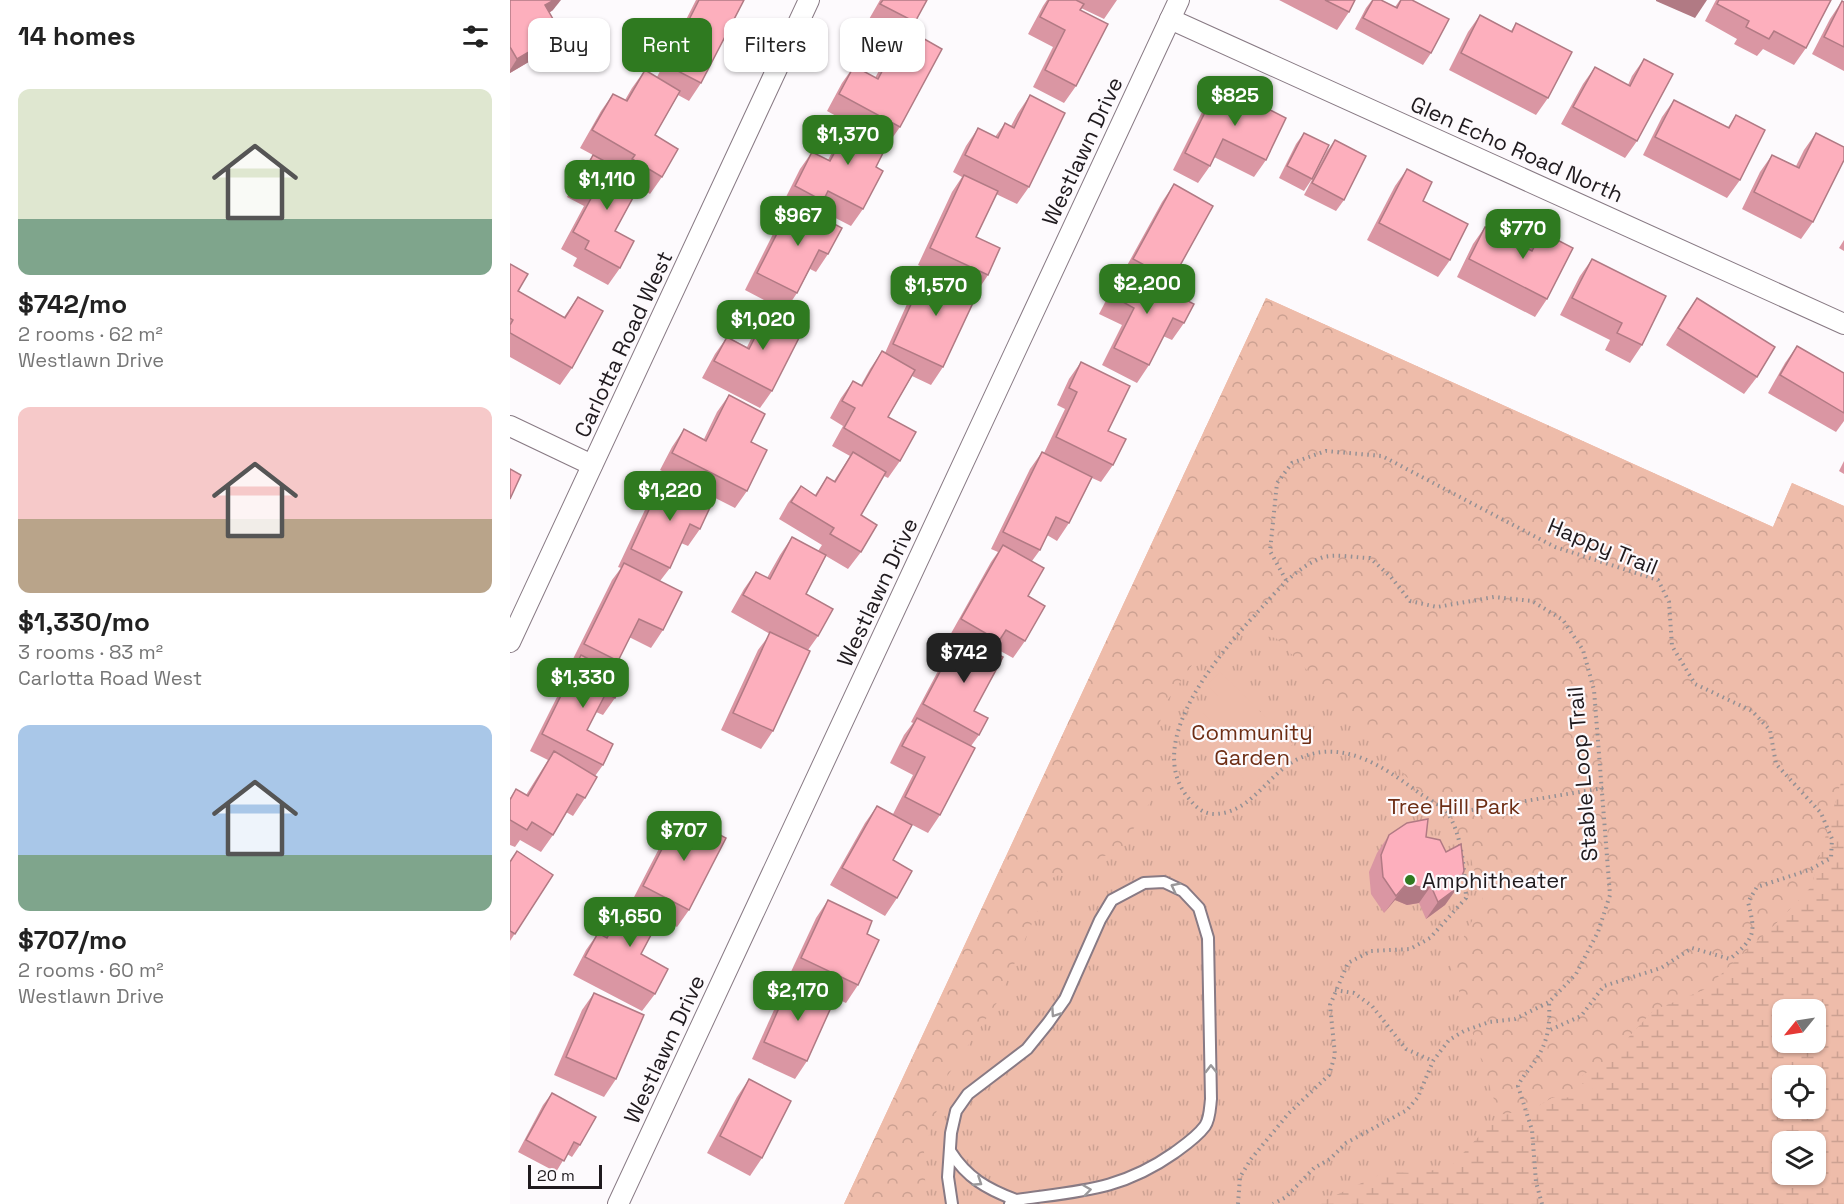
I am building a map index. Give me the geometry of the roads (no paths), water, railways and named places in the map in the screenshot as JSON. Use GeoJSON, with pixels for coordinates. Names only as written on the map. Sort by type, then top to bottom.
{"type":"FeatureCollection","features":[{"type":"Feature","properties":{"kind":"street","name":"Carlotta Road West"},"geometry":{"type":"LineString","coordinates":[[510,642],[809,0]]}},
{"type":"Feature","properties":{"kind":"street","name":"Westlawn Drive"},"geometry":{"type":"LineString","coordinates":[[618,1204],[1179,0]]}},
{"type":"Feature","properties":{"kind":"street","name":"Glen Echo Road North"},"geometry":{"type":"LineString","coordinates":[[1170,19],[1844,324]]}},
{"type":"Feature","properties":{"kind":"street"},"geometry":{"type":"LineString","coordinates":[[510,426],[592,465]]}},
{"type":"Feature","properties":{"kind":"lane"},"geometry":{"type":"LineString","coordinates":[[950,1151],[961,1169],[978,1183],[1013,1202],[1110,1186],[1160,1163],[1189,1142],[1207,1124],[1211,1099],[1208,938],[1199,908],[1183,891],[1164,882],[1144,883],[1112,900],[1100,920],[1065,999],[1048,1023],[1027,1049],[968,1094],[956,1111],[950,1151],[948,1177],[952,1204]]}},
{"type":"Feature","properties":{"kind":"place","name":"Amphitheater"},"geometry":{"type":"Point","coordinates":[1410,880]}},
{"type":"Feature","properties":{"kind":"park label","name":"Community Garden"},"geometry":{"type":"Point","coordinates":[1252,744]}},
{"type":"Feature","properties":{"kind":"park label","name":"Tree Hill Park"},"geometry":{"type":"Point","coordinates":[1454,806]}}]}
